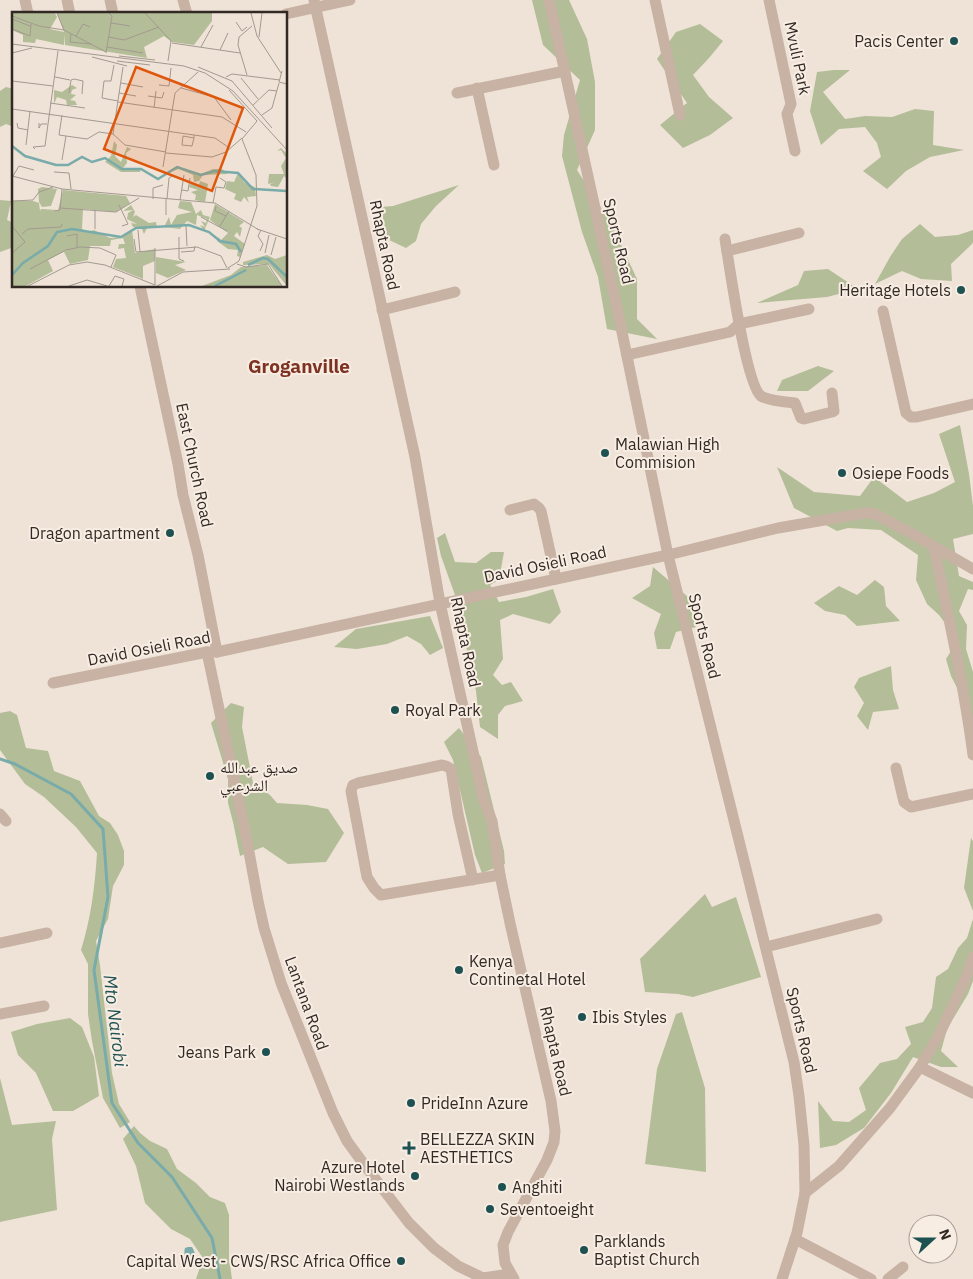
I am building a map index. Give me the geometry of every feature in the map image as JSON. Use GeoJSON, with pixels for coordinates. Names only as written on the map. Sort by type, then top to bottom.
{"type":"FeatureCollection","features":[{"type":"Feature","properties":{"kind":"street"},"geometry":{"type":"LineString","coordinates":[[288,13],[315,4],[350,0]]}},
{"type":"Feature","properties":{"kind":"street","name":"Sports Road"},"geometry":{"type":"LineString","coordinates":[[550,0],[668,555],[794,1062],[804,1145],[805,1193],[795,1239],[782,1279]]}},
{"type":"Feature","properties":{"kind":"street"},"geometry":{"type":"LineString","coordinates":[[654,0],[680,115]]}},
{"type":"Feature","properties":{"kind":"street","name":"Mvuli Park"},"geometry":{"type":"LineString","coordinates":[[769,0],[791,104],[787,114],[795,151]]}},
{"type":"Feature","properties":{"kind":"street","name":"Rhapta Road"},"geometry":{"type":"LineString","coordinates":[[315,4],[415,457],[440,603],[484,801],[492,820],[500,875],[510,923],[551,1101],[555,1132],[554,1142],[547,1160],[508,1232],[503,1245],[505,1263],[512,1276]]}},
{"type":"Feature","properties":{"kind":"street"},"geometry":{"type":"LineString","coordinates":[[457,92],[565,71]]}},
{"type":"Feature","properties":{"kind":"street"},"geometry":{"type":"LineString","coordinates":[[477,88],[494,165]]}},
{"type":"Feature","properties":{"kind":"street"},"geometry":{"type":"LineString","coordinates":[[800,233],[726,245],[740,324],[753,380],[762,396],[766,399],[795,403],[801,418],[804,419],[834,411],[832,393]]}},
{"type":"Feature","properties":{"kind":"street","name":"East Church Road"},"geometry":{"type":"LineString","coordinates":[[140,288],[198,555],[212,652]]}},
{"type":"Feature","properties":{"kind":"street"},"geometry":{"type":"LineString","coordinates":[[382,310],[455,292]]}},
{"type":"Feature","properties":{"kind":"street"},"geometry":{"type":"LineString","coordinates":[[627,355],[730,332],[740,324],[809,309]]}},
{"type":"Feature","properties":{"kind":"street"},"geometry":{"type":"LineString","coordinates":[[883,311],[906,412],[911,416],[917,416],[973,404]]}},
{"type":"Feature","properties":{"kind":"street"},"geometry":{"type":"LineString","coordinates":[[510,510],[534,504],[541,511],[556,579]]}},
{"type":"Feature","properties":{"kind":"street","name":"David Osieli Road"},"geometry":{"type":"LineString","coordinates":[[53,683],[212,652],[556,579],[668,555],[778,528],[864,513],[877,515],[973,569]]}},
{"type":"Feature","properties":{"kind":"street"},"geometry":{"type":"LineString","coordinates":[[934,547],[951,629],[973,755]]}},
{"type":"Feature","properties":{"kind":"street","name":"Lantana Road"},"geometry":{"type":"LineString","coordinates":[[212,652],[264,928],[281,983],[333,1113],[347,1141],[363,1164],[408,1223],[434,1248],[458,1266],[483,1278],[512,1276]]}},
{"type":"Feature","properties":{"kind":"street"},"geometry":{"type":"LineString","coordinates":[[473,880],[458,814],[451,769],[442,765],[358,782],[353,785],[351,791],[367,877],[381,895],[473,880],[500,875]]}},
{"type":"Feature","properties":{"kind":"street"},"geometry":{"type":"LineString","coordinates":[[896,768],[904,802],[911,807],[973,794]]}},
{"type":"Feature","properties":{"kind":"street"},"geometry":{"type":"LineString","coordinates":[[766,947],[877,919]]}},
{"type":"Feature","properties":{"kind":"street"},"geometry":{"type":"LineString","coordinates":[[0,943],[47,933]]}},
{"type":"Feature","properties":{"kind":"street"},"geometry":{"type":"LineString","coordinates":[[805,1193],[839,1166],[890,1108],[920,1067],[938,1037],[966,978],[973,957]]}},
{"type":"Feature","properties":{"kind":"street"},"geometry":{"type":"LineString","coordinates":[[0,1014],[44,1006]]}},
{"type":"Feature","properties":{"kind":"street"},"geometry":{"type":"LineString","coordinates":[[920,1067],[972,1088]]}},
{"type":"Feature","properties":{"kind":"street"},"geometry":{"type":"LineString","coordinates":[[795,1239],[871,1279]]}},
{"type":"Feature","properties":{"kind":"street"},"geometry":{"type":"LineString","coordinates":[[888,1279],[903,1267]]}},
{"type":"Feature","properties":{"kind":"green space"},"geometry":{"type":"Polygon","coordinates":[[[532,0],[569,0],[587,39],[595,82],[595,130],[577,170],[612,225],[637,279],[637,319],[657,339],[607,329],[598,277],[582,232],[562,156],[564,135],[580,80],[543,45],[532,0]]]}},
{"type":"Feature","properties":{"kind":"green space"},"geometry":{"type":"Polygon","coordinates":[[[700,24],[723,41],[693,75],[709,97],[733,118],[710,135],[683,148],[660,125],[687,103],[657,59],[676,32],[700,24]]]}},
{"type":"Feature","properties":{"kind":"green space"},"geometry":{"type":"Polygon","coordinates":[[[850,70],[823,92],[845,119],[865,116],[892,117],[915,109],[934,111],[933,145],[964,150],[930,157],[906,171],[887,189],[863,171],[881,157],[877,143],[865,127],[839,129],[821,145],[810,111],[817,72],[850,70]]]}},
{"type":"Feature","properties":{"kind":"green space"},"geometry":{"type":"Polygon","coordinates":[[[6,87],[12,88],[12,126],[6,124],[0,127],[0,91],[6,87]]]}},
{"type":"Feature","properties":{"kind":"green space"},"geometry":{"type":"Polygon","coordinates":[[[459,185],[436,206],[421,224],[416,241],[406,248],[387,239],[381,207],[393,206],[459,185]]]}},
{"type":"Feature","properties":{"kind":"green space"},"geometry":{"type":"Polygon","coordinates":[[[0,200],[11,201],[7,220],[12,222],[12,248],[0,252],[0,200]]]}},
{"type":"Feature","properties":{"kind":"green space"},"geometry":{"type":"Polygon","coordinates":[[[920,224],[935,237],[958,235],[973,230],[972,244],[951,264],[952,281],[921,279],[902,271],[875,284],[902,239],[920,224]]]}},
{"type":"Feature","properties":{"kind":"green space"},"geometry":{"type":"Polygon","coordinates":[[[828,269],[858,289],[827,297],[757,303],[798,285],[804,271],[828,269]]]}},
{"type":"Feature","properties":{"kind":"green space"},"geometry":{"type":"Polygon","coordinates":[[[818,366],[834,371],[808,391],[777,391],[782,380],[818,366]]]}},
{"type":"Feature","properties":{"kind":"green space"},"geometry":{"type":"Polygon","coordinates":[[[960,425],[973,506],[973,534],[953,539],[959,576],[973,582],[973,590],[968,589],[959,611],[967,625],[966,649],[973,672],[973,719],[951,676],[946,659],[958,640],[939,615],[927,604],[916,580],[918,555],[881,530],[848,528],[837,531],[794,508],[777,467],[814,492],[860,496],[874,477],[907,502],[934,493],[955,482],[939,434],[960,425]]]}},
{"type":"Feature","properties":{"kind":"green space"},"geometry":{"type":"Polygon","coordinates":[[[445,533],[455,562],[476,563],[491,552],[504,552],[499,580],[490,585],[499,602],[553,589],[561,612],[550,624],[513,614],[500,620],[503,659],[493,675],[502,685],[511,682],[523,701],[505,706],[498,715],[498,739],[480,727],[476,691],[460,609],[441,556],[437,538],[445,533]]]}},
{"type":"Feature","properties":{"kind":"green space"},"geometry":{"type":"Polygon","coordinates":[[[653,567],[687,596],[696,627],[676,632],[670,649],[657,649],[654,633],[661,614],[632,598],[650,586],[653,567]]]}},
{"type":"Feature","properties":{"kind":"green space"},"geometry":{"type":"Polygon","coordinates":[[[875,580],[884,587],[886,606],[900,621],[857,626],[845,615],[825,611],[814,603],[839,586],[857,595],[875,580]]]}},
{"type":"Feature","properties":{"kind":"green space"},"geometry":{"type":"Polygon","coordinates":[[[430,616],[443,648],[430,655],[421,644],[407,636],[387,644],[357,649],[334,647],[356,629],[430,616]]]}},
{"type":"Feature","properties":{"kind":"green space"},"geometry":{"type":"Polygon","coordinates":[[[891,666],[893,690],[899,709],[873,712],[868,730],[857,716],[864,703],[854,687],[859,678],[891,666]]]}},
{"type":"Feature","properties":{"kind":"green space"},"geometry":{"type":"Polygon","coordinates":[[[231,703],[244,707],[242,727],[253,783],[270,795],[277,803],[307,805],[328,809],[344,833],[326,862],[288,864],[263,847],[240,856],[228,803],[228,779],[211,723],[231,703]]]}},
{"type":"Feature","properties":{"kind":"green space"},"geometry":{"type":"Polygon","coordinates":[[[10,711],[17,715],[26,748],[48,751],[54,771],[80,781],[99,816],[110,823],[118,835],[124,851],[124,865],[113,886],[108,919],[96,941],[112,1073],[119,1104],[130,1122],[120,1128],[103,1098],[88,1014],[88,964],[81,950],[92,902],[97,853],[76,827],[44,797],[25,784],[0,750],[0,713],[10,711]]]}},
{"type":"Feature","properties":{"kind":"green space"},"geometry":{"type":"Polygon","coordinates":[[[459,728],[481,757],[504,851],[505,864],[482,873],[475,855],[453,760],[444,742],[459,728]]]}},
{"type":"Feature","properties":{"kind":"green space"},"geometry":{"type":"Polygon","coordinates":[[[971,838],[973,841],[973,911],[964,888],[971,838]]]}},
{"type":"Feature","properties":{"kind":"green space"},"geometry":{"type":"Polygon","coordinates":[[[705,894],[712,907],[736,897],[761,977],[693,997],[645,992],[640,959],[705,894]]]}},
{"type":"Feature","properties":{"kind":"green space"},"geometry":{"type":"Polygon","coordinates":[[[973,919],[973,981],[968,994],[947,1029],[941,1051],[958,1067],[941,1067],[913,1057],[891,1093],[864,1128],[836,1145],[820,1148],[818,1101],[833,1121],[849,1122],[866,1110],[859,1088],[880,1063],[897,1059],[911,1044],[905,1027],[923,1022],[932,1008],[936,977],[948,969],[958,948],[967,938],[973,919]]]}},
{"type":"Feature","properties":{"kind":"green space"},"geometry":{"type":"Polygon","coordinates":[[[682,1012],[705,1088],[706,1172],[645,1164],[657,1069],[676,1014],[682,1012]]]}},
{"type":"Feature","properties":{"kind":"green space"},"geometry":{"type":"Polygon","coordinates":[[[70,1018],[82,1027],[94,1057],[99,1096],[73,1111],[53,1111],[36,1073],[18,1055],[11,1032],[37,1024],[70,1018]]]}},
{"type":"Feature","properties":{"kind":"green space"},"geometry":{"type":"Polygon","coordinates":[[[0,1078],[12,1125],[56,1121],[52,1139],[57,1210],[0,1222],[0,1078]]]}},
{"type":"Feature","properties":{"kind":"green space"},"geometry":{"type":"Polygon","coordinates":[[[134,1126],[150,1141],[167,1149],[177,1169],[196,1183],[210,1197],[225,1203],[229,1215],[229,1257],[232,1279],[196,1279],[203,1258],[190,1239],[171,1229],[145,1203],[136,1166],[123,1139],[134,1126]]]}},
{"type":"Feature","properties":{"kind":"water"},"geometry":{"type":"Polygon","coordinates":[[[192,1247],[195,1255],[193,1267],[189,1266],[184,1253],[185,1248],[192,1247]]]}},
{"type":"Feature","properties":{"kind":"waterway","name":"Mto Nairobi"},"geometry":{"type":"LineString","coordinates":[[0,759],[15,764],[71,794],[103,829],[108,897],[94,970],[112,1103],[138,1143],[172,1177],[212,1238],[220,1279]]}},
{"type":"Feature","properties":{"kind":"place","name":"Pacis Center"},"geometry":{"type":"Point","coordinates":[954,41]}},
{"type":"Feature","properties":{"kind":"place","name":"Heritage Hotels"},"geometry":{"type":"Point","coordinates":[961,290]}},
{"type":"Feature","properties":{"kind":"place","name":"Malawian High Commision"},"geometry":{"type":"Point","coordinates":[605,453]}},
{"type":"Feature","properties":{"kind":"place","name":"Osiepe Foods"},"geometry":{"type":"Point","coordinates":[842,473]}},
{"type":"Feature","properties":{"kind":"place","name":"Dragon apartment"},"geometry":{"type":"Point","coordinates":[170,533]}},
{"type":"Feature","properties":{"kind":"place","name":"Royal Park"},"geometry":{"type":"Point","coordinates":[395,710]}},
{"type":"Feature","properties":{"kind":"place","name":"صديق عبدالله الشرعبي"},"geometry":{"type":"Point","coordinates":[210,776]}},
{"type":"Feature","properties":{"kind":"place","name":"Kenya Continetal Hotel"},"geometry":{"type":"Point","coordinates":[459,970]}},
{"type":"Feature","properties":{"kind":"place","name":"Ibis Styles"},"geometry":{"type":"Point","coordinates":[582,1017]}},
{"type":"Feature","properties":{"kind":"place","name":"Jeans Park"},"geometry":{"type":"Point","coordinates":[266,1052]}},
{"type":"Feature","properties":{"kind":"place","name":"PrideInn Azure"},"geometry":{"type":"Point","coordinates":[411,1103]}},
{"type":"Feature","properties":{"kind":"place","name":"BELLEZZA SKIN AESTHETICS"},"geometry":{"type":"Point","coordinates":[409,1148]}},
{"type":"Feature","properties":{"kind":"place","name":"Azure Hotel Nairobi Westlands"},"geometry":{"type":"Point","coordinates":[415,1176]}},
{"type":"Feature","properties":{"kind":"place","name":"Anghiti"},"geometry":{"type":"Point","coordinates":[502,1187]}},
{"type":"Feature","properties":{"kind":"place","name":"Seventoeight"},"geometry":{"type":"Point","coordinates":[490,1209]}},
{"type":"Feature","properties":{"kind":"place","name":"Parklands Baptist Church"},"geometry":{"type":"Point","coordinates":[584,1250]}},
{"type":"Feature","properties":{"kind":"place","name":"Capital West - CWS/RSC Africa Office"},"geometry":{"type":"Point","coordinates":[401,1261]}},
{"type":"Feature","properties":{"kind":"district","name":"Groganville"},"geometry":{"type":"Point","coordinates":[299,366]}}]}
